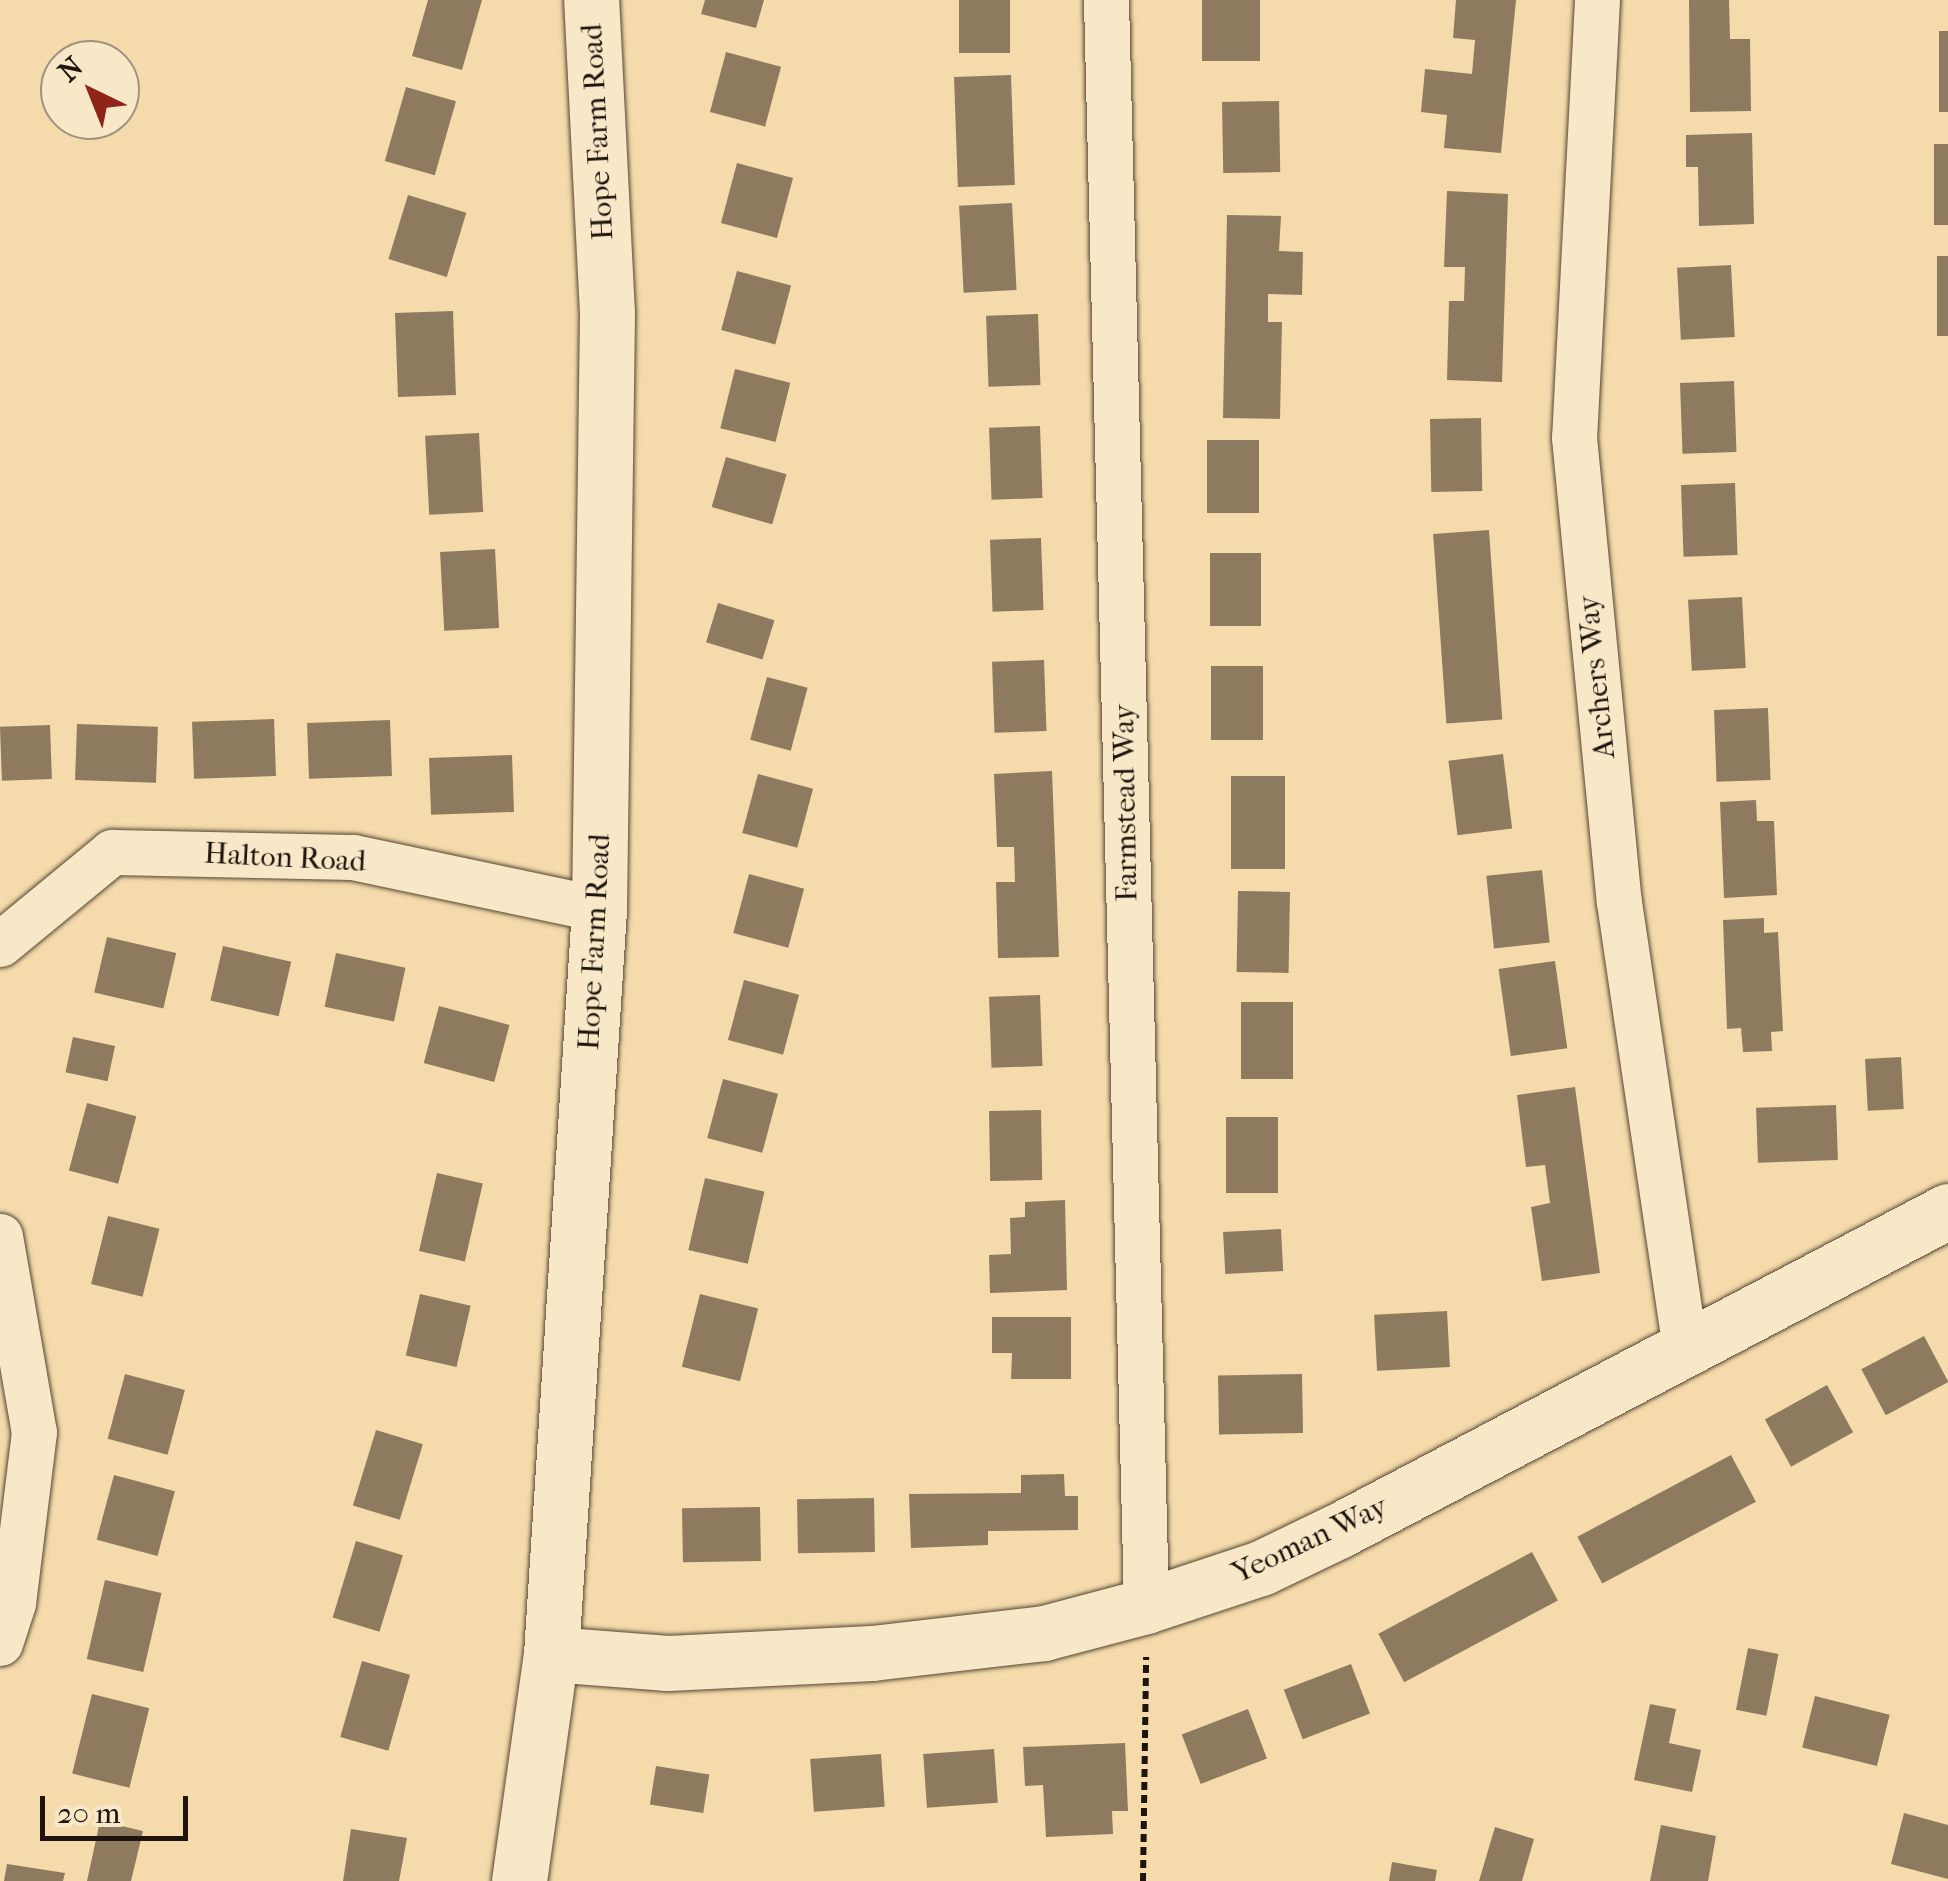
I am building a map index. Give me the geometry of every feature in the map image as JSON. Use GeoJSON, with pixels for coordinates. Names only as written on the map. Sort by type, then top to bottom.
{"type":"FeatureCollection","features":[{"type":"Feature","properties":{"kind":"street","name":"Hope Farm Road"},"geometry":{"type":"LineString","coordinates":[[519,1881],[551,1654],[599,908],[608,313],[590,0]]}},
{"type":"Feature","properties":{"kind":"street","name":"Farmstead Way"},"geometry":{"type":"LineString","coordinates":[[1106,0],[1146,1606]]}},
{"type":"Feature","properties":{"kind":"street","name":"Archers Way"},"geometry":{"type":"LineString","coordinates":[[1598,0],[1574,437],[1619,902],[1685,1350]]}},
{"type":"Feature","properties":{"kind":"street","name":"Halton Road"},"geometry":{"type":"LineString","coordinates":[[0,944],[112,852],[354,857],[599,908]]}},
{"type":"Feature","properties":{"kind":"street","name":"Yeoman Way"},"geometry":{"type":"LineString","coordinates":[[551,1654],[668,1664],[872,1653],[1044,1633],[1146,1606],[1262,1568],[1948,1211]]}},
{"type":"Feature","properties":{"kind":"street"},"geometry":{"type":"LineString","coordinates":[[0,1236],[34,1432],[12,1602],[0,1643]]}},
{"type":"Feature","properties":{"kind":"path"},"geometry":{"type":"LineString","coordinates":[[1143,1881],[1146,1606]]}},
{"type":"Feature","properties":{"kind":"building"},"geometry":{"type":"Polygon","coordinates":[[[428,0],[482,0],[462,70],[412,56],[428,0]]]}},
{"type":"Feature","properties":{"kind":"building"},"geometry":{"type":"Polygon","coordinates":[[[705,0],[764,0],[756,28],[701,14],[705,0]]]}},
{"type":"Feature","properties":{"kind":"building"},"geometry":{"type":"Polygon","coordinates":[[[959,0],[1010,0],[1010,53],[959,53],[959,0]]]}},
{"type":"Feature","properties":{"kind":"building"},"geometry":{"type":"Polygon","coordinates":[[[1202,0],[1260,0],[1260,61],[1202,61],[1202,0]]]}},
{"type":"Feature","properties":{"kind":"building"},"geometry":{"type":"Polygon","coordinates":[[[1456,0],[1516,0],[1501,153],[1444,148],[1447,115],[1421,112],[1425,69],[1472,74],[1475,40],[1453,38],[1456,0]]]}},
{"type":"Feature","properties":{"kind":"building"},"geometry":{"type":"Polygon","coordinates":[[[1689,0],[1729,0],[1730,39],[1750,39],[1751,111],[1690,112],[1689,0]]]}},
{"type":"Feature","properties":{"kind":"building"},"geometry":{"type":"Polygon","coordinates":[[[1939,31],[1948,31],[1948,112],[1939,112],[1939,31]]]}},
{"type":"Feature","properties":{"kind":"building"},"geometry":{"type":"Polygon","coordinates":[[[726,52],[781,67],[765,127],[710,112],[726,52]]]}},
{"type":"Feature","properties":{"kind":"building"},"geometry":{"type":"Polygon","coordinates":[[[1011,75],[1015,185],[958,187],[954,77],[1011,75]]]}},
{"type":"Feature","properties":{"kind":"building"},"geometry":{"type":"Polygon","coordinates":[[[406,87],[456,101],[435,175],[385,161],[406,87]]]}},
{"type":"Feature","properties":{"kind":"building"},"geometry":{"type":"Polygon","coordinates":[[[1279,101],[1280,172],[1223,173],[1222,102],[1279,101]]]}},
{"type":"Feature","properties":{"kind":"building"},"geometry":{"type":"Polygon","coordinates":[[[1752,133],[1754,224],[1699,226],[1698,167],[1686,167],[1686,135],[1752,133]]]}},
{"type":"Feature","properties":{"kind":"building"},"geometry":{"type":"Polygon","coordinates":[[[1934,144],[1948,144],[1948,225],[1934,225],[1934,144]]]}},
{"type":"Feature","properties":{"kind":"building"},"geometry":{"type":"Polygon","coordinates":[[[737,163],[793,178],[777,238],[721,223],[737,163]]]}},
{"type":"Feature","properties":{"kind":"building"},"geometry":{"type":"Polygon","coordinates":[[[1447,191],[1508,194],[1502,382],[1447,380],[1449,301],[1464,301],[1465,267],[1444,267],[1447,191]]]}},
{"type":"Feature","properties":{"kind":"building"},"geometry":{"type":"Polygon","coordinates":[[[408,195],[466,213],[447,277],[388,259],[408,195]]]}},
{"type":"Feature","properties":{"kind":"building"},"geometry":{"type":"Polygon","coordinates":[[[1012,203],[1017,290],[964,293],[959,206],[1012,203]]]}},
{"type":"Feature","properties":{"kind":"building"},"geometry":{"type":"Polygon","coordinates":[[[1227,215],[1281,216],[1279,251],[1303,252],[1302,295],[1268,294],[1268,322],[1282,322],[1280,419],[1223,418],[1227,215]]]}},
{"type":"Feature","properties":{"kind":"building"},"geometry":{"type":"Polygon","coordinates":[[[1937,256],[1948,256],[1948,336],[1937,336],[1937,256]]]}},
{"type":"Feature","properties":{"kind":"building"},"geometry":{"type":"Polygon","coordinates":[[[1731,265],[1735,337],[1681,340],[1677,268],[1731,265]]]}},
{"type":"Feature","properties":{"kind":"building"},"geometry":{"type":"Polygon","coordinates":[[[737,271],[791,285],[775,344],[721,330],[737,271]]]}},
{"type":"Feature","properties":{"kind":"building"},"geometry":{"type":"Polygon","coordinates":[[[453,311],[456,395],[398,397],[395,313],[453,311]]]}},
{"type":"Feature","properties":{"kind":"building"},"geometry":{"type":"Polygon","coordinates":[[[1038,314],[1040,385],[989,387],[986,316],[1038,314]]]}},
{"type":"Feature","properties":{"kind":"building"},"geometry":{"type":"Polygon","coordinates":[[[735,369],[790,383],[776,442],[720,428],[735,369]]]}},
{"type":"Feature","properties":{"kind":"building"},"geometry":{"type":"Polygon","coordinates":[[[1734,381],[1736,452],[1683,454],[1680,383],[1734,381]]]}},
{"type":"Feature","properties":{"kind":"building"},"geometry":{"type":"Polygon","coordinates":[[[1481,418],[1482,491],[1431,492],[1430,419],[1481,418]]]}},
{"type":"Feature","properties":{"kind":"building"},"geometry":{"type":"Polygon","coordinates":[[[1040,426],[1043,498],[992,500],[989,428],[1040,426]]]}},
{"type":"Feature","properties":{"kind":"building"},"geometry":{"type":"Polygon","coordinates":[[[479,433],[483,512],[429,515],[425,436],[479,433]]]}},
{"type":"Feature","properties":{"kind":"building"},"geometry":{"type":"Polygon","coordinates":[[[1207,440],[1259,440],[1259,513],[1207,513],[1207,440]]]}},
{"type":"Feature","properties":{"kind":"building"},"geometry":{"type":"Polygon","coordinates":[[[726,457],[787,474],[772,524],[712,507],[726,457]]]}},
{"type":"Feature","properties":{"kind":"building"},"geometry":{"type":"Polygon","coordinates":[[[1735,483],[1738,555],[1684,557],[1681,485],[1735,483]]]}},
{"type":"Feature","properties":{"kind":"building"},"geometry":{"type":"Polygon","coordinates":[[[1489,530],[1502,720],[1446,723],[1433,534],[1489,530]]]}},
{"type":"Feature","properties":{"kind":"building"},"geometry":{"type":"Polygon","coordinates":[[[1041,538],[1044,610],[993,612],[990,540],[1041,538]]]}},
{"type":"Feature","properties":{"kind":"building"},"geometry":{"type":"Polygon","coordinates":[[[495,549],[499,628],[444,631],[440,552],[495,549]]]}},
{"type":"Feature","properties":{"kind":"building"},"geometry":{"type":"Polygon","coordinates":[[[1210,553],[1261,553],[1261,626],[1210,626],[1210,553]]]}},
{"type":"Feature","properties":{"kind":"building"},"geometry":{"type":"Polygon","coordinates":[[[1742,597],[1746,668],[1692,671],[1688,600],[1742,597]]]}},
{"type":"Feature","properties":{"kind":"building"},"geometry":{"type":"Polygon","coordinates":[[[718,603],[774,620],[762,659],[706,642],[718,603]]]}},
{"type":"Feature","properties":{"kind":"building"},"geometry":{"type":"Polygon","coordinates":[[[1044,660],[1046,731],[995,733],[992,662],[1044,660]]]}},
{"type":"Feature","properties":{"kind":"building"},"geometry":{"type":"Polygon","coordinates":[[[1211,666],[1263,666],[1263,740],[1211,740],[1211,666]]]}},
{"type":"Feature","properties":{"kind":"building"},"geometry":{"type":"Polygon","coordinates":[[[767,677],[808,688],[791,751],[750,740],[767,677]]]}},
{"type":"Feature","properties":{"kind":"building"},"geometry":{"type":"Polygon","coordinates":[[[1768,708],[1771,780],[1717,782],[1714,710],[1768,708]]]}},
{"type":"Feature","properties":{"kind":"building"},"geometry":{"type":"Polygon","coordinates":[[[274,719],[276,776],[194,779],[192,722],[274,719]]]}},
{"type":"Feature","properties":{"kind":"building"},"geometry":{"type":"Polygon","coordinates":[[[390,720],[392,776],[309,779],[307,723],[390,720]]]}},
{"type":"Feature","properties":{"kind":"building"},"geometry":{"type":"Polygon","coordinates":[[[77,724],[158,727],[156,783],[75,780],[77,724]]]}},
{"type":"Feature","properties":{"kind":"building"},"geometry":{"type":"Polygon","coordinates":[[[50,725],[52,779],[2,781],[0,727],[50,725]]]}},
{"type":"Feature","properties":{"kind":"building"},"geometry":{"type":"Polygon","coordinates":[[[1503,754],[1512,828],[1458,835],[1448,761],[1503,754]]]}},
{"type":"Feature","properties":{"kind":"building"},"geometry":{"type":"Polygon","coordinates":[[[512,755],[514,812],[431,815],[429,758],[512,755]]]}},
{"type":"Feature","properties":{"kind":"building"},"geometry":{"type":"Polygon","coordinates":[[[1052,771],[1059,957],[998,958],[996,882],[1015,882],[1014,847],[997,847],[994,774],[1052,771]]]}},
{"type":"Feature","properties":{"kind":"building"},"geometry":{"type":"Polygon","coordinates":[[[758,774],[813,789],[797,848],[742,833],[758,774]]]}},
{"type":"Feature","properties":{"kind":"building"},"geometry":{"type":"Polygon","coordinates":[[[1231,776],[1285,776],[1285,869],[1231,869],[1231,776]]]}},
{"type":"Feature","properties":{"kind":"building"},"geometry":{"type":"Polygon","coordinates":[[[1756,800],[1757,821],[1774,821],[1777,895],[1724,898],[1720,802],[1756,800]]]}},
{"type":"Feature","properties":{"kind":"building"},"geometry":{"type":"Polygon","coordinates":[[[1542,870],[1550,943],[1494,948],[1486,876],[1542,870]]]}},
{"type":"Feature","properties":{"kind":"building"},"geometry":{"type":"Polygon","coordinates":[[[749,874],[804,889],[788,948],[733,933],[749,874]]]}},
{"type":"Feature","properties":{"kind":"building"},"geometry":{"type":"Polygon","coordinates":[[[1238,891],[1290,892],[1289,973],[1237,972],[1238,891]]]}},
{"type":"Feature","properties":{"kind":"building"},"geometry":{"type":"Polygon","coordinates":[[[1764,918],[1764,933],[1778,932],[1783,1031],[1771,1032],[1772,1051],[1743,1052],[1741,1028],[1727,1029],[1723,920],[1764,918]]]}},
{"type":"Feature","properties":{"kind":"building"},"geometry":{"type":"Polygon","coordinates":[[[107,937],[176,953],[163,1009],[94,993],[107,937]]]}},
{"type":"Feature","properties":{"kind":"building"},"geometry":{"type":"Polygon","coordinates":[[[223,946],[291,962],[279,1016],[210,1001],[223,946]]]}},
{"type":"Feature","properties":{"kind":"building"},"geometry":{"type":"Polygon","coordinates":[[[336,953],[405,968],[394,1022],[325,1007],[336,953]]]}},
{"type":"Feature","properties":{"kind":"building"},"geometry":{"type":"Polygon","coordinates":[[[1555,961],[1567,1048],[1511,1056],[1499,969],[1555,961]]]}},
{"type":"Feature","properties":{"kind":"building"},"geometry":{"type":"Polygon","coordinates":[[[744,980],[799,995],[783,1055],[728,1040],[744,980]]]}},
{"type":"Feature","properties":{"kind":"building"},"geometry":{"type":"Polygon","coordinates":[[[1040,995],[1042,1066],[992,1068],[989,997],[1040,995]]]}},
{"type":"Feature","properties":{"kind":"building"},"geometry":{"type":"Polygon","coordinates":[[[1241,1002],[1293,1002],[1293,1079],[1241,1079],[1241,1002]]]}},
{"type":"Feature","properties":{"kind":"building"},"geometry":{"type":"Polygon","coordinates":[[[439,1006],[510,1025],[494,1082],[424,1063],[439,1006]]]}},
{"type":"Feature","properties":{"kind":"building"},"geometry":{"type":"Polygon","coordinates":[[[73,1037],[115,1046],[108,1081],[66,1072],[73,1037]]]}},
{"type":"Feature","properties":{"kind":"building"},"geometry":{"type":"Polygon","coordinates":[[[1901,1057],[1904,1109],[1868,1111],[1865,1059],[1901,1057]]]}},
{"type":"Feature","properties":{"kind":"building"},"geometry":{"type":"Polygon","coordinates":[[[723,1079],[778,1094],[762,1153],[707,1138],[723,1079]]]}},
{"type":"Feature","properties":{"kind":"building"},"geometry":{"type":"Polygon","coordinates":[[[1575,1087],[1600,1273],[1542,1281],[1531,1207],[1550,1203],[1545,1165],[1526,1167],[1517,1095],[1575,1087]]]}},
{"type":"Feature","properties":{"kind":"building"},"geometry":{"type":"Polygon","coordinates":[[[87,1103],[136,1116],[118,1184],[69,1171],[87,1103]]]}},
{"type":"Feature","properties":{"kind":"building"},"geometry":{"type":"Polygon","coordinates":[[[1836,1105],[1838,1160],[1758,1163],[1756,1108],[1836,1105]]]}},
{"type":"Feature","properties":{"kind":"building"},"geometry":{"type":"Polygon","coordinates":[[[1041,1110],[1042,1180],[990,1181],[989,1111],[1041,1110]]]}},
{"type":"Feature","properties":{"kind":"building"},"geometry":{"type":"Polygon","coordinates":[[[1226,1117],[1278,1117],[1278,1193],[1226,1193],[1226,1117]]]}},
{"type":"Feature","properties":{"kind":"building"},"geometry":{"type":"Polygon","coordinates":[[[437,1173],[483,1184],[465,1262],[419,1251],[437,1173]]]}},
{"type":"Feature","properties":{"kind":"building"},"geometry":{"type":"Polygon","coordinates":[[[705,1178],[764,1192],[748,1264],[688,1250],[705,1178]]]}},
{"type":"Feature","properties":{"kind":"building"},"geometry":{"type":"Polygon","coordinates":[[[1065,1200],[1067,1290],[990,1293],[989,1255],[1011,1254],[1010,1218],[1025,1217],[1025,1202],[1065,1200]]]}},
{"type":"Feature","properties":{"kind":"building"},"geometry":{"type":"Polygon","coordinates":[[[108,1216],[159,1229],[142,1297],[91,1284],[108,1216]]]}},
{"type":"Feature","properties":{"kind":"building"},"geometry":{"type":"Polygon","coordinates":[[[1281,1229],[1283,1271],[1225,1274],[1223,1232],[1281,1229]]]}},
{"type":"Feature","properties":{"kind":"building"},"geometry":{"type":"Polygon","coordinates":[[[420,1294],[471,1306],[456,1367],[406,1355],[420,1294]]]}},
{"type":"Feature","properties":{"kind":"building"},"geometry":{"type":"Polygon","coordinates":[[[700,1294],[758,1309],[740,1381],[682,1367],[700,1294]]]}},
{"type":"Feature","properties":{"kind":"building"},"geometry":{"type":"Polygon","coordinates":[[[1447,1311],[1450,1367],[1377,1371],[1374,1315],[1447,1311]]]}},
{"type":"Feature","properties":{"kind":"building"},"geometry":{"type":"Polygon","coordinates":[[[992,1317],[1071,1317],[1071,1379],[1011,1379],[1012,1353],[992,1353],[992,1317]]]}},
{"type":"Feature","properties":{"kind":"building"},"geometry":{"type":"Polygon","coordinates":[[[1924,1336],[1948,1382],[1886,1415],[1861,1369],[1924,1336]]]}},
{"type":"Feature","properties":{"kind":"building"},"geometry":{"type":"Polygon","coordinates":[[[125,1374],[185,1390],[168,1455],[108,1439],[125,1374]]]}},
{"type":"Feature","properties":{"kind":"building"},"geometry":{"type":"Polygon","coordinates":[[[1302,1374],[1303,1433],[1219,1434],[1218,1375],[1302,1374]]]}},
{"type":"Feature","properties":{"kind":"building"},"geometry":{"type":"Polygon","coordinates":[[[1827,1385],[1853,1432],[1791,1467],[1765,1419],[1827,1385]]]}},
{"type":"Feature","properties":{"kind":"building"},"geometry":{"type":"Polygon","coordinates":[[[376,1430],[423,1444],[400,1520],[353,1506],[376,1430]]]}},
{"type":"Feature","properties":{"kind":"building"},"geometry":{"type":"Polygon","coordinates":[[[1731,1455],[1756,1502],[1602,1583],[1577,1537],[1731,1455]]]}},
{"type":"Feature","properties":{"kind":"building"},"geometry":{"type":"Polygon","coordinates":[[[1064,1474],[1065,1496],[1078,1496],[1078,1530],[988,1531],[988,1545],[911,1548],[909,1494],[1021,1493],[1021,1475],[1064,1474]]]}},
{"type":"Feature","properties":{"kind":"building"},"geometry":{"type":"Polygon","coordinates":[[[114,1475],[175,1491],[158,1556],[97,1540],[114,1475]]]}},
{"type":"Feature","properties":{"kind":"building"},"geometry":{"type":"Polygon","coordinates":[[[874,1498],[875,1552],[798,1553],[797,1499],[874,1498]]]}},
{"type":"Feature","properties":{"kind":"building"},"geometry":{"type":"Polygon","coordinates":[[[760,1507],[761,1561],[683,1562],[682,1508],[760,1507]]]}},
{"type":"Feature","properties":{"kind":"building"},"geometry":{"type":"Polygon","coordinates":[[[356,1541],[403,1555],[379,1632],[333,1618],[356,1541]]]}},
{"type":"Feature","properties":{"kind":"building"},"geometry":{"type":"Polygon","coordinates":[[[1532,1552],[1558,1601],[1404,1682],[1378,1634],[1532,1552]]]}},
{"type":"Feature","properties":{"kind":"building"},"geometry":{"type":"Polygon","coordinates":[[[105,1580],[162,1593],[143,1672],[87,1659],[105,1580]]]}},
{"type":"Feature","properties":{"kind":"building"},"geometry":{"type":"Polygon","coordinates":[[[1748,1648],[1778,1654],[1766,1716],[1736,1710],[1748,1648]]]}},
{"type":"Feature","properties":{"kind":"building"},"geometry":{"type":"Polygon","coordinates":[[[362,1661],[410,1675],[388,1751],[340,1737],[362,1661]]]}},
{"type":"Feature","properties":{"kind":"building"},"geometry":{"type":"Polygon","coordinates":[[[1351,1664],[1370,1713],[1303,1739],[1284,1690],[1351,1664]]]}},
{"type":"Feature","properties":{"kind":"building"},"geometry":{"type":"Polygon","coordinates":[[[92,1694],[149,1708],[129,1788],[72,1774],[92,1694]]]}},
{"type":"Feature","properties":{"kind":"building"},"geometry":{"type":"Polygon","coordinates":[[[1815,1696],[1890,1715],[1877,1766],[1802,1747],[1815,1696]]]}},
{"type":"Feature","properties":{"kind":"building"},"geometry":{"type":"Polygon","coordinates":[[[1650,1704],[1676,1709],[1669,1743],[1701,1750],[1692,1792],[1634,1780],[1650,1704]]]}},
{"type":"Feature","properties":{"kind":"building"},"geometry":{"type":"Polygon","coordinates":[[[1248,1709],[1267,1758],[1201,1784],[1182,1734],[1248,1709]]]}},
{"type":"Feature","properties":{"kind":"building"},"geometry":{"type":"Polygon","coordinates":[[[1125,1743],[1128,1811],[1112,1811],[1113,1834],[1046,1837],[1043,1785],[1025,1786],[1023,1747],[1125,1743]]]}},
{"type":"Feature","properties":{"kind":"building"},"geometry":{"type":"Polygon","coordinates":[[[994,1749],[998,1803],[927,1808],[923,1754],[994,1749]]]}},
{"type":"Feature","properties":{"kind":"building"},"geometry":{"type":"Polygon","coordinates":[[[881,1754],[885,1807],[814,1812],[810,1759],[881,1754]]]}},
{"type":"Feature","properties":{"kind":"building"},"geometry":{"type":"Polygon","coordinates":[[[656,1766],[709,1774],[703,1813],[650,1805],[656,1766]]]}},
{"type":"Feature","properties":{"kind":"building"},"geometry":{"type":"Polygon","coordinates":[[[1904,1813],[1948,1825],[1948,1879],[1891,1864],[1904,1813]]]}},
{"type":"Feature","properties":{"kind":"building"},"geometry":{"type":"Polygon","coordinates":[[[100,1821],[143,1831],[131,1881],[87,1881],[100,1821]]]}},
{"type":"Feature","properties":{"kind":"building"},"geometry":{"type":"Polygon","coordinates":[[[1661,1825],[1716,1836],[1708,1881],[1650,1881],[1661,1825]]]}},
{"type":"Feature","properties":{"kind":"building"},"geometry":{"type":"Polygon","coordinates":[[[1495,1827],[1534,1839],[1522,1881],[1479,1881],[1495,1827]]]}},
{"type":"Feature","properties":{"kind":"building"},"geometry":{"type":"Polygon","coordinates":[[[351,1829],[407,1838],[399,1881],[343,1881],[351,1829]]]}},
{"type":"Feature","properties":{"kind":"building"},"geometry":{"type":"Polygon","coordinates":[[[1392,1862],[1437,1870],[1435,1881],[1389,1881],[1392,1862]]]}},
{"type":"Feature","properties":{"kind":"building"},"geometry":{"type":"Polygon","coordinates":[[[7,1864],[65,1873],[63,1881],[4,1881],[7,1864]]]}}]}
